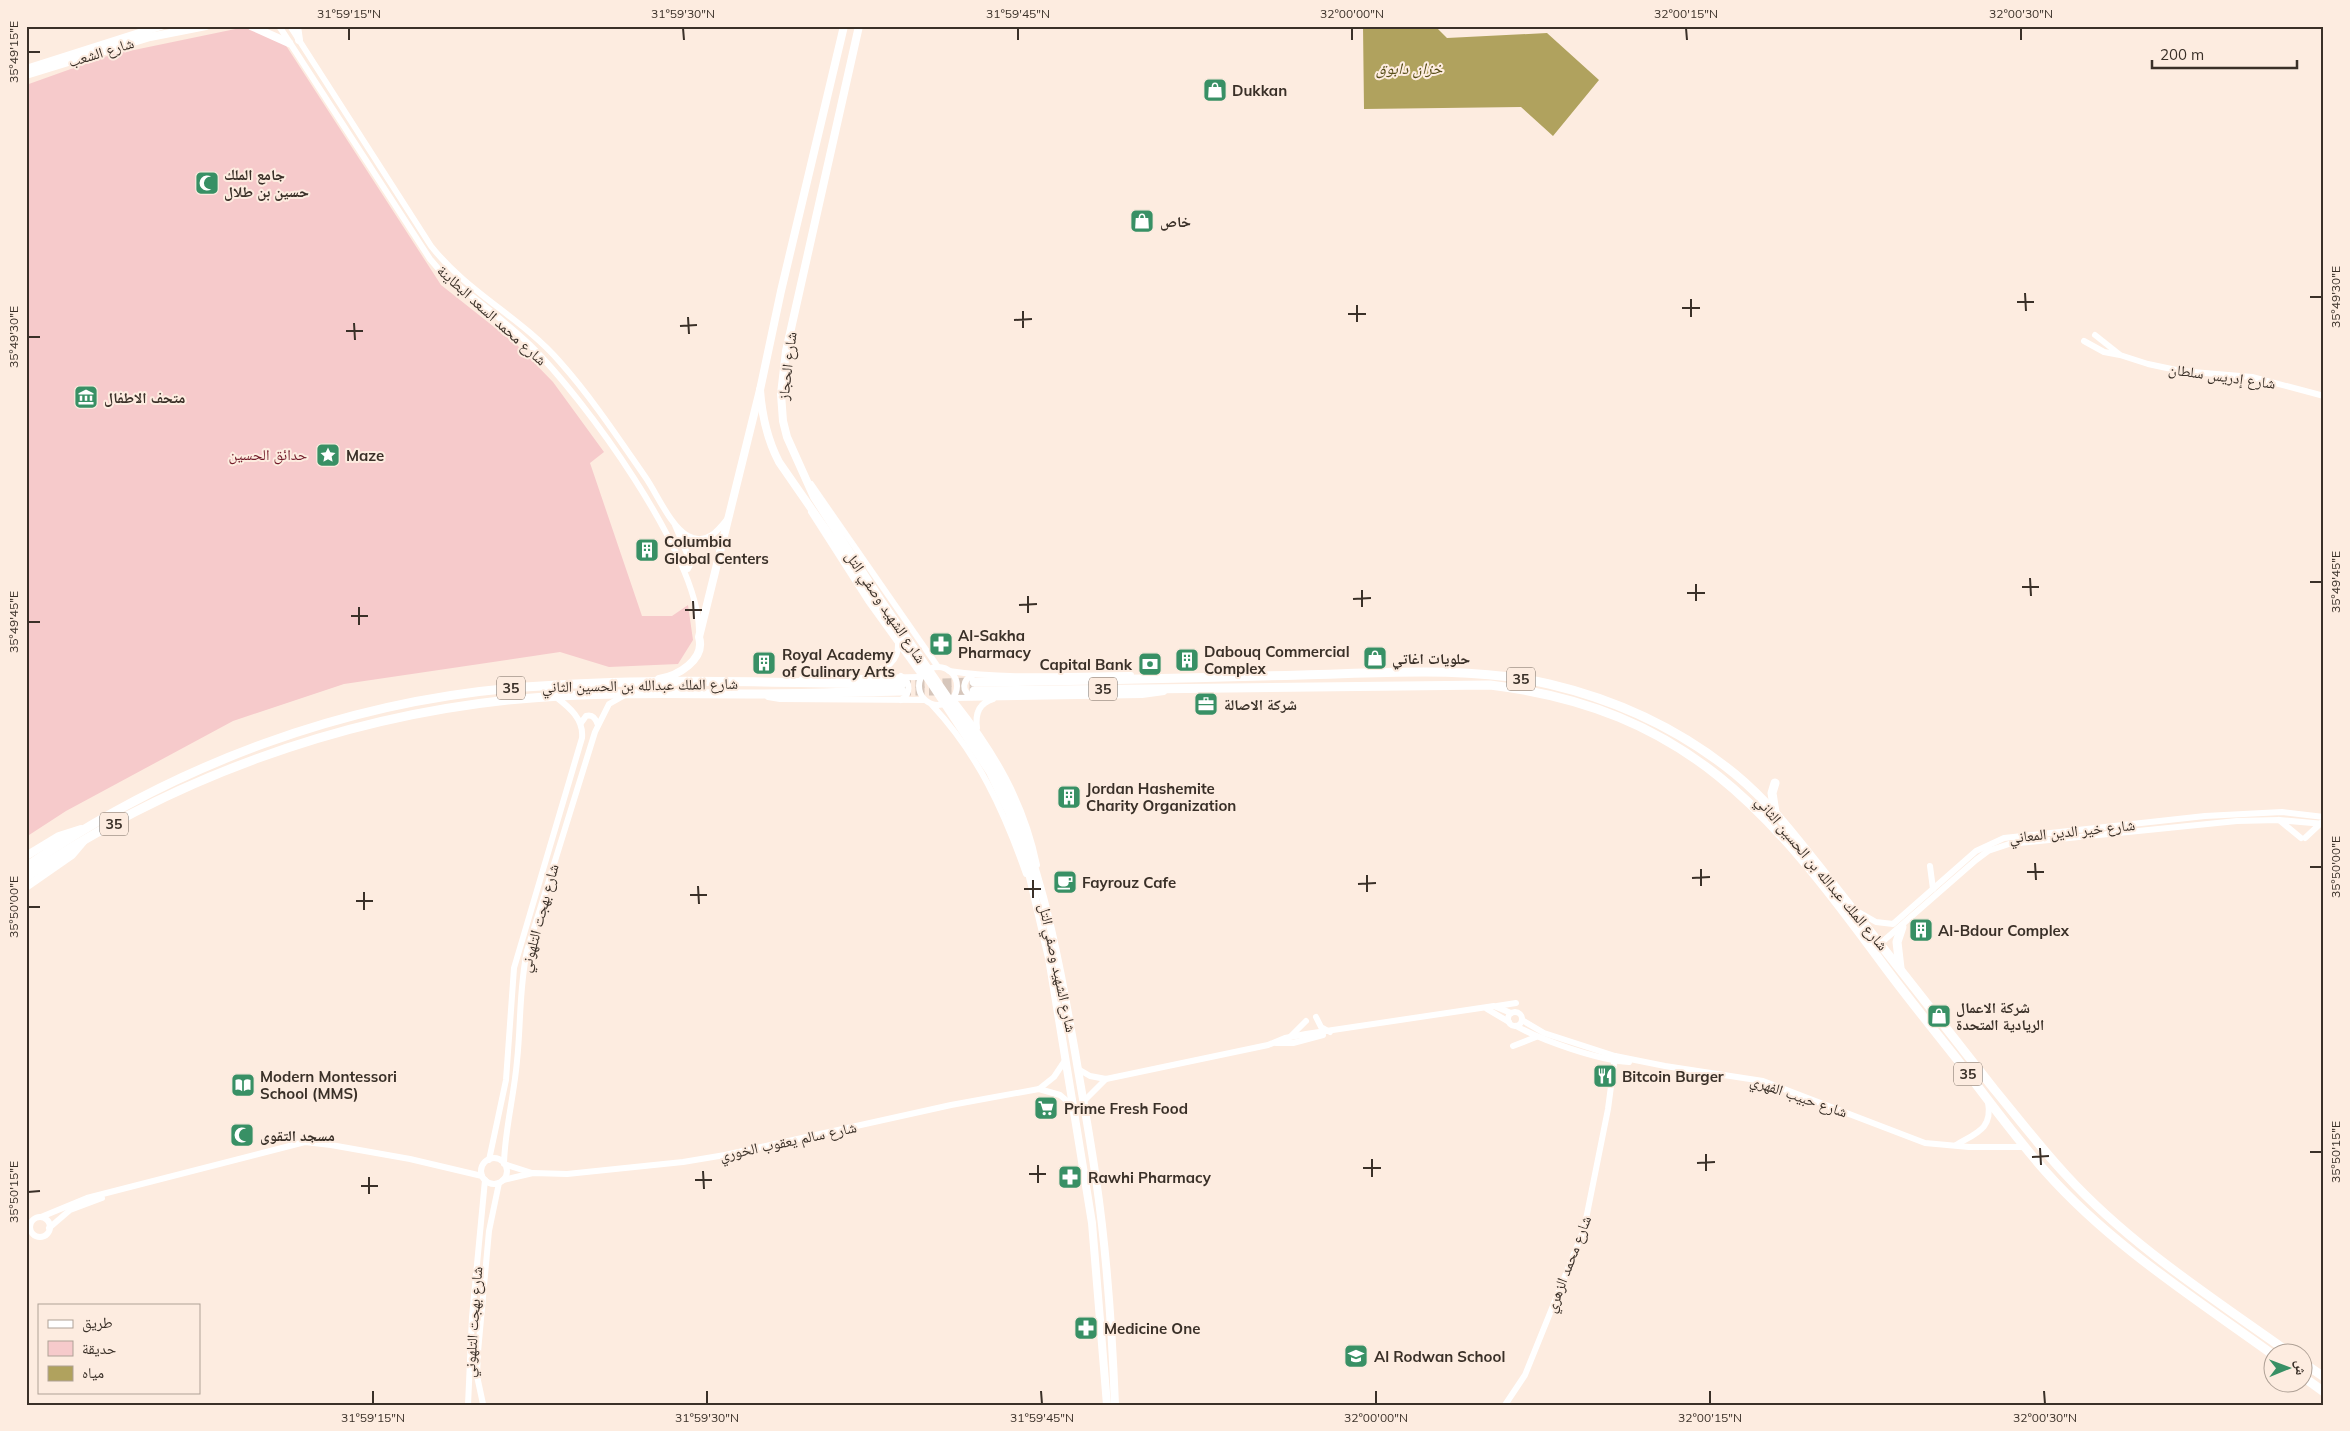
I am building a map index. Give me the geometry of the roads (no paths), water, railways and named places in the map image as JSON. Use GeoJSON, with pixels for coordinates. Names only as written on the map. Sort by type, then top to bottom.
{"type":"FeatureCollection","features":[{"type":"Feature","properties":{"kind":"highway","name":"شارع الملك عبدالله بن الحسين الثاني"},"geometry":{"type":"LineString","coordinates":[[974,686],[1418,673],[1514,678],[1550,684],[1619,706],[1675,733],[1733,773],[1775,813],[1881,944],[2036,1142],[2080,1191],[2161,1261],[2277,1344]]}},
{"type":"Feature","properties":{"kind":"highway","name":"شارع الملك عبدالله بن الحسين الثاني"},"geometry":{"type":"LineString","coordinates":[[26,867],[81,829],[187,774],[343,718],[406,704],[510,688],[640,682],[749,683],[901,688]]}},
{"type":"Feature","properties":{"kind":"highway","name":"شارع الملك عبدالله بن الحسين الثاني"},"geometry":{"type":"LineString","coordinates":[[974,686],[1182,688],[1490,685],[1538,691],[1615,714],[1680,748],[1709,768],[1750,802],[1813,872],[2025,1147],[2074,1202],[2107,1233],[2166,1280],[2262,1347]]}},
{"type":"Feature","properties":{"kind":"highway","name":"شارع الملك عبدالله بن الحسين الثاني"},"geometry":{"type":"LineString","coordinates":[[26,876],[85,839],[206,779],[310,741],[421,712],[509,700],[630,693],[749,694],[901,688]]}},
{"type":"Feature","properties":{"kind":"highway"},"geometry":{"type":"LineString","coordinates":[[1775,783],[1772,793],[1775,813]]}},
{"type":"Feature","properties":{"kind":"highway"},"geometry":{"type":"LineString","coordinates":[[1901,970],[1897,942],[1902,927]]}},
{"type":"Feature","properties":{"kind":"highway"},"geometry":{"type":"LineString","coordinates":[[2312,1369],[2324,1377]]}},
{"type":"Feature","properties":{"kind":"highway"},"geometry":{"type":"LineString","coordinates":[[2312,1383],[2324,1392]]}},
{"type":"Feature","properties":{"kind":"main road","name":"شارع الشعب"},"geometry":{"type":"LineString","coordinates":[[26,69],[161,26]]}},
{"type":"Feature","properties":{"kind":"main road","name":"شارع الشعب"},"geometry":{"type":"LineString","coordinates":[[26,75],[155,36],[206,26]]}},
{"type":"Feature","properties":{"kind":"main road"},"geometry":{"type":"LineString","coordinates":[[251,26],[289,43]]}},
{"type":"Feature","properties":{"kind":"main road"},"geometry":{"type":"LineString","coordinates":[[297,26],[299,40]]}},
{"type":"Feature","properties":{"kind":"main road","name":"شارع الحجاز"},"geometry":{"type":"LineString","coordinates":[[640,682],[666,678],[682,671],[697,652],[700,643],[699,637],[760,390],[781,291],[844,26]]}},
{"type":"Feature","properties":{"kind":"main road","name":"شارع الحجاز"},"geometry":{"type":"LineString","coordinates":[[805,475],[785,429],[781,400],[782,377],[800,283],[859,26]]}},
{"type":"Feature","properties":{"kind":"main road","name":"شارع الحجاز"},"geometry":{"type":"LineString","coordinates":[[760,390],[763,419],[774,452],[806,500]]}},
{"type":"Feature","properties":{"kind":"main road","name":"شارع الشهيد وصفي التل"},"geometry":{"type":"LineString","coordinates":[[805,475],[839,542]]}},
{"type":"Feature","properties":{"kind":"main road","name":"شارع الشهيد وصفي التل"},"geometry":{"type":"LineString","coordinates":[[806,500],[839,542],[988,756],[1000,777],[1042,893],[1054,939],[1096,1178],[1108,1278],[1115,1405]]}},
{"type":"Feature","properties":{"kind":"main road"},"geometry":{"type":"LineString","coordinates":[[26,856],[51,837],[81,829]]}},
{"type":"Feature","properties":{"kind":"main road","name":"شارع الشهيد وصفي التل"},"geometry":{"type":"LineString","coordinates":[[1021,837],[1049,958],[1074,1108],[1098,1279],[1107,1405]]}},
{"type":"Feature","properties":{"kind":"main road"},"geometry":{"type":"LineString","coordinates":[[26,886],[72,855],[85,839]]}},
{"type":"Feature","properties":{"kind":"main road"},"geometry":{"type":"LineString","coordinates":[[1096,1264],[1106,1263]]}},
{"type":"Feature","properties":{"kind":"main road"},"geometry":{"type":"LineString","coordinates":[[1098,1279],[1102,1276],[1108,1278]]}},
{"type":"Feature","properties":{"kind":"street","name":"شارع محمد السعد البطاينة"},"geometry":{"type":"LineString","coordinates":[[278,26],[430,259],[442,273],[530,345],[591,418],[636,484],[683,568],[695,601],[699,637]]}},
{"type":"Feature","properties":{"kind":"street","name":"شارع محمد السعد البطاينة"},"geometry":{"type":"LineString","coordinates":[[290,26],[443,262],[531,333],[561,362],[646,478],[674,523],[688,536],[703,539],[717,533],[730,515]]}},
{"type":"Feature","properties":{"kind":"street","name":"شارع إدريس سلطان"},"geometry":{"type":"LineString","coordinates":[[2095,334],[2120,355]]}},
{"type":"Feature","properties":{"kind":"street","name":"شارع إدريس سلطان"},"geometry":{"type":"LineString","coordinates":[[2084,341],[2104,352],[2161,367],[2252,377],[2324,396]]}},
{"type":"Feature","properties":{"kind":"street","name":"شارع الحجاز"},"geometry":{"type":"LineString","coordinates":[[805,475],[938,667]]}},
{"type":"Feature","properties":{"kind":"street"},"geometry":{"type":"LineString","coordinates":[[636,484],[646,478]]}},
{"type":"Feature","properties":{"kind":"street","name":"شارع الحجاز"},"geometry":{"type":"LineString","coordinates":[[806,500],[820,530],[921,677]]}},
{"type":"Feature","properties":{"kind":"street"},"geometry":{"type":"LineString","coordinates":[[674,523],[691,563],[688,569],[683,568]]}},
{"type":"Feature","properties":{"kind":"street"},"geometry":{"type":"LineString","coordinates":[[864,676],[890,665],[897,655],[898,643]]}},
{"type":"Feature","properties":{"kind":"street"},"geometry":{"type":"LineString","coordinates":[[910,661],[917,661],[923,657],[925,651],[922,644]]}},
{"type":"Feature","properties":{"kind":"street"},"geometry":{"type":"LineString","coordinates":[[901,688],[921,677],[929,669],[938,667],[949,671],[974,686],[1002,697]]}},
{"type":"Feature","properties":{"kind":"street"},"geometry":{"type":"LineString","coordinates":[[949,671],[957,682],[953,698]]}},
{"type":"Feature","properties":{"kind":"street"},"geometry":{"type":"LineString","coordinates":[[749,683],[773,679],[864,676],[901,688],[932,705],[958,734],[982,771],[1004,815],[1034,897]]}},
{"type":"Feature","properties":{"kind":"street"},"geometry":{"type":"LineString","coordinates":[[921,677],[919,689],[924,700]]}},
{"type":"Feature","properties":{"kind":"street"},"geometry":{"type":"LineString","coordinates":[[932,705],[943,705],[974,686]]}},
{"type":"Feature","properties":{"kind":"street"},"geometry":{"type":"LineString","coordinates":[[977,729],[976,716],[980,707],[989,700],[1002,697],[1142,695],[1182,688]]}},
{"type":"Feature","properties":{"kind":"street","name":"شارع بهجت التلهوني"},"geometry":{"type":"LineString","coordinates":[[504,1164],[505,1135],[516,1067],[523,968],[560,840],[598,725],[609,704],[630,693]]}},
{"type":"Feature","properties":{"kind":"street"},"geometry":{"type":"LineString","coordinates":[[556,697],[569,708],[580,723],[586,716],[591,715],[596,718],[598,725]]}},
{"type":"Feature","properties":{"kind":"street"},"geometry":{"type":"LineString","coordinates":[[953,698],[977,729],[1008,778],[1025,819],[1042,893]]}},
{"type":"Feature","properties":{"kind":"street"},"geometry":{"type":"LineString","coordinates":[[958,734],[956,724],[958,719],[964,718],[971,722]]}},
{"type":"Feature","properties":{"kind":"street","name":"شارع بهجت التلهوني"},"geometry":{"type":"LineString","coordinates":[[488,1160],[506,1080],[514,968],[582,738],[580,723]]}},
{"type":"Feature","properties":{"kind":"street","name":"شارع خير الدين المعاني"},"geometry":{"type":"LineString","coordinates":[[1854,910],[1876,922],[1893,924],[1976,851],[2010,837],[2205,816],[2282,812],[2323,821]]}},
{"type":"Feature","properties":{"kind":"street"},"geometry":{"type":"LineString","coordinates":[[2279,820],[2303,838],[2323,821]]}},
{"type":"Feature","properties":{"kind":"street","name":"شارع خير الدين المعاني"},"geometry":{"type":"LineString","coordinates":[[1873,950],[1902,927],[1976,860],[1988,851],[2009,844],[2174,826],[2279,820],[2323,821]]}},
{"type":"Feature","properties":{"kind":"street"},"geometry":{"type":"LineString","coordinates":[[1930,866],[1934,889]]}},
{"type":"Feature","properties":{"kind":"street"},"geometry":{"type":"LineString","coordinates":[[1078,1069],[1090,1076],[1106,1079],[1276,1043],[1291,1037],[1329,1033],[1516,1003]]}},
{"type":"Feature","properties":{"kind":"street"},"geometry":{"type":"LineString","coordinates":[[1491,1008],[1518,1013],[1522,1020],[1516,1026],[1491,1008]]}},
{"type":"Feature","properties":{"kind":"street"},"geometry":{"type":"LineString","coordinates":[[1509,1022],[1508,1018],[1511,1013]]}},
{"type":"Feature","properties":{"kind":"street"},"geometry":{"type":"LineString","coordinates":[[1316,1017],[1321,1027],[1329,1033]]}},
{"type":"Feature","properties":{"kind":"street","name":"شارع حبيب الفهري"},"geometry":{"type":"LineString","coordinates":[[1522,1020],[1544,1033],[1615,1058]]}},
{"type":"Feature","properties":{"kind":"street"},"geometry":{"type":"LineString","coordinates":[[1291,1037],[1306,1021]]}},
{"type":"Feature","properties":{"kind":"street","name":"شارع حبيب الفهري"},"geometry":{"type":"LineString","coordinates":[[1516,1026],[1536,1037],[1615,1058],[1763,1081],[1925,1143],[1955,1146],[2025,1147]]}},
{"type":"Feature","properties":{"kind":"street"},"geometry":{"type":"LineString","coordinates":[[1276,1043],[1293,1043],[1329,1033]]}},
{"type":"Feature","properties":{"kind":"street"},"geometry":{"type":"LineString","coordinates":[[1513,1046],[1536,1037]]}},
{"type":"Feature","properties":{"kind":"street","name":"شارع محمد الزهري"},"geometry":{"type":"LineString","coordinates":[[1505,1405],[1525,1375],[1584,1229],[1607,1118],[1615,1058]]}},
{"type":"Feature","properties":{"kind":"street"},"geometry":{"type":"LineString","coordinates":[[1039,1089],[1054,1077],[1066,1059]]}},
{"type":"Feature","properties":{"kind":"street"},"geometry":{"type":"LineString","coordinates":[[1083,1102],[1089,1093],[1106,1079]]}},
{"type":"Feature","properties":{"kind":"street","name":"شارع سالم يعقوب الخوري"},"geometry":{"type":"LineString","coordinates":[[504,1164],[533,1173],[567,1174],[689,1161],[846,1130],[950,1105],[1039,1089],[1060,1095],[1074,1108]]}},
{"type":"Feature","properties":{"kind":"street"},"geometry":{"type":"LineString","coordinates":[[1955,1146],[1984,1127],[1989,1116],[1988,1100]]}},
{"type":"Feature","properties":{"kind":"street"},"geometry":{"type":"LineString","coordinates":[[41,1217],[48,1222],[48,1234],[43,1237],[30,1237],[28,1227],[32,1221],[41,1217],[87,1198],[305,1142],[410,1159],[484,1178],[492,1184],[501,1181],[506,1174],[504,1164],[497,1159],[488,1160],[482,1167],[484,1178]]}},
{"type":"Feature","properties":{"kind":"street","name":"شارع سالم يعقوب الخوري"},"geometry":{"type":"LineString","coordinates":[[501,1181],[533,1173]]}},
{"type":"Feature","properties":{"kind":"street","name":"شارع بهجت التلهوني"},"geometry":{"type":"LineString","coordinates":[[469,1405],[472,1317],[484,1178]]}},
{"type":"Feature","properties":{"kind":"street","name":"شارع بهجت التلهوني"},"geometry":{"type":"LineString","coordinates":[[483,1404],[477,1376],[478,1352],[489,1230],[501,1181]]}},
{"type":"Feature","properties":{"kind":"street"},"geometry":{"type":"LineString","coordinates":[[49,1228],[70,1210],[122,1190]]}},
{"type":"Feature","properties":{"kind":"street"},"geometry":{"type":"LineString","coordinates":[[469,1405],[475,1402],[483,1404]]}},
{"type":"Feature","properties":{"kind":"water","name":"خزان دابوق"},"geometry":{"type":"Polygon","coordinates":[[[1363,26],[1435,26],[1447,38],[1547,33],[1599,80],[1553,136],[1521,107],[1364,109],[1363,26]]]}},
{"type":"Feature","properties":{"kind":"tunnel"},"geometry":{"type":"LineString","coordinates":[[902,684],[974,682]]}},
{"type":"Feature","properties":{"kind":"tunnel"},"geometry":{"type":"LineString","coordinates":[[902,691],[974,691]]}},
{"type":"Feature","properties":{"kind":"place","name":"Dukkan"},"geometry":{"type":"Point","coordinates":[1215,90]}},
{"type":"Feature","properties":{"kind":"place","name":"جامع الملك حسين بن طلال"},"geometry":{"type":"Point","coordinates":[207,183]}},
{"type":"Feature","properties":{"kind":"place","name":"خاص"},"geometry":{"type":"Point","coordinates":[1142,221]}},
{"type":"Feature","properties":{"kind":"place","name":"متحف الاطفال"},"geometry":{"type":"Point","coordinates":[86,397]}},
{"type":"Feature","properties":{"kind":"place","name":"Maze"},"geometry":{"type":"Point","coordinates":[328,455]}},
{"type":"Feature","properties":{"kind":"place","name":"Columbia Global Centers"},"geometry":{"type":"Point","coordinates":[647,550]}},
{"type":"Feature","properties":{"kind":"place","name":"Al-Sakha Pharmacy"},"geometry":{"type":"Point","coordinates":[941,644]}},
{"type":"Feature","properties":{"kind":"place","name":"حلويات اغاتي"},"geometry":{"type":"Point","coordinates":[1375,658]}},
{"type":"Feature","properties":{"kind":"place","name":"Dabouq Commercial Complex"},"geometry":{"type":"Point","coordinates":[1187,660]}},
{"type":"Feature","properties":{"kind":"place","name":"Royal Academy of Culinary Arts"},"geometry":{"type":"Point","coordinates":[764,663]}},
{"type":"Feature","properties":{"kind":"place","name":"Capital Bank"},"geometry":{"type":"Point","coordinates":[1150,664]}},
{"type":"Feature","properties":{"kind":"place","name":"شركة الاصالة"},"geometry":{"type":"Point","coordinates":[1206,704]}},
{"type":"Feature","properties":{"kind":"place","name":"Jordan Hashemite Charity Organization"},"geometry":{"type":"Point","coordinates":[1069,797]}},
{"type":"Feature","properties":{"kind":"place","name":"Fayrouz Cafe"},"geometry":{"type":"Point","coordinates":[1065,882]}},
{"type":"Feature","properties":{"kind":"place","name":"Al-Bdour Complex"},"geometry":{"type":"Point","coordinates":[1921,930]}},
{"type":"Feature","properties":{"kind":"place","name":"شركة الاعمال الريادية المتحدة"},"geometry":{"type":"Point","coordinates":[1939,1016]}},
{"type":"Feature","properties":{"kind":"place","name":"Bitcoin Burger"},"geometry":{"type":"Point","coordinates":[1605,1076]}},
{"type":"Feature","properties":{"kind":"place","name":"Modern Montessori School (MMS)"},"geometry":{"type":"Point","coordinates":[243,1085]}},
{"type":"Feature","properties":{"kind":"place","name":"Prime Fresh Food"},"geometry":{"type":"Point","coordinates":[1046,1108]}},
{"type":"Feature","properties":{"kind":"place","name":"مسجد التقوى"},"geometry":{"type":"Point","coordinates":[242,1135]}},
{"type":"Feature","properties":{"kind":"place","name":"Rawhi Pharmacy"},"geometry":{"type":"Point","coordinates":[1070,1177]}},
{"type":"Feature","properties":{"kind":"place","name":"Medicine One"},"geometry":{"type":"Point","coordinates":[1086,1328]}},
{"type":"Feature","properties":{"kind":"place","name":"Al Rodwan School"},"geometry":{"type":"Point","coordinates":[1356,1356]}},
{"type":"Feature","properties":{"kind":"park label","name":"حدائق الحسين"},"geometry":{"type":"Point","coordinates":[268,454]}}]}
